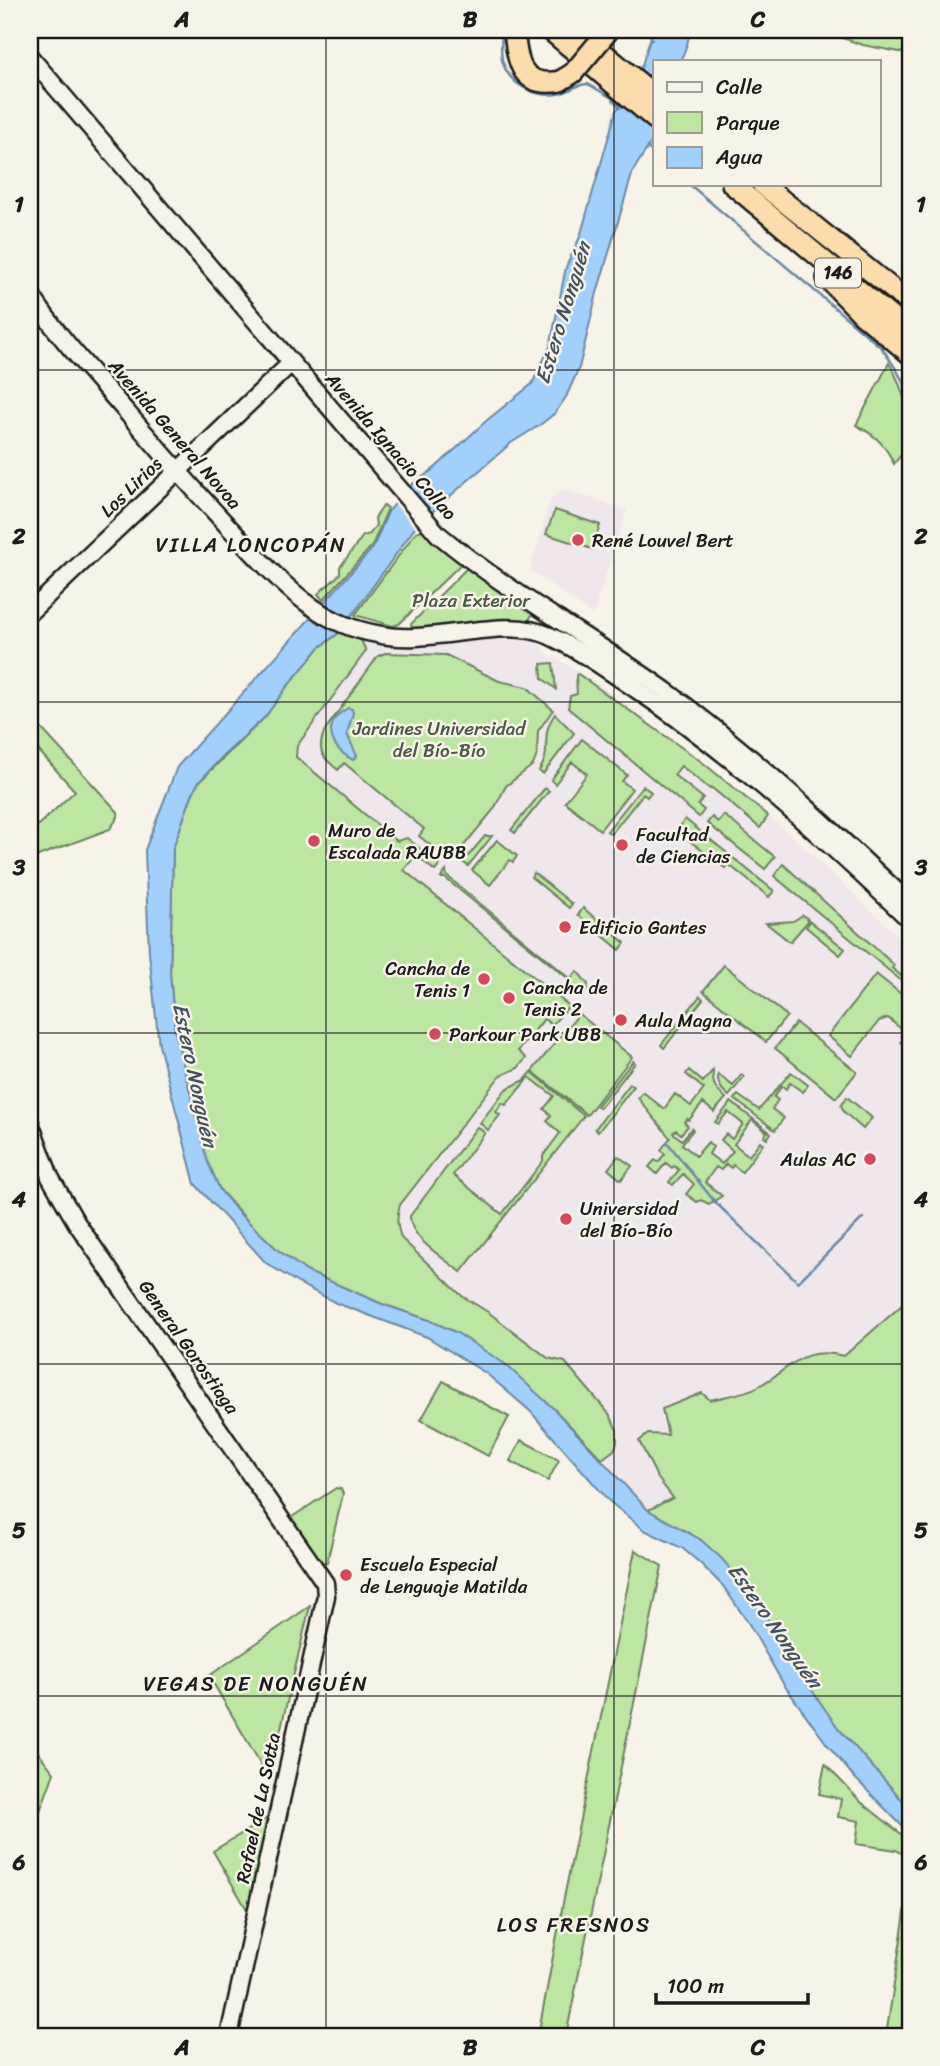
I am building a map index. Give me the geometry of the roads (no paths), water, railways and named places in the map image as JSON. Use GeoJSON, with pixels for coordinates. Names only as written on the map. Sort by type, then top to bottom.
{"type":"FeatureCollection","features":[{"type":"Feature","properties":{"kind":"highway"},"geometry":{"type":"LineString","coordinates":[[514,30],[516,58],[524,71],[545,82],[560,81],[573,73],[609,30]]}},
{"type":"Feature","properties":{"kind":"highway"},"geometry":{"type":"LineString","coordinates":[[550,30],[612,72],[653,95]]}},
{"type":"Feature","properties":{"kind":"highway"},"geometry":{"type":"LineString","coordinates":[[576,30],[653,117]]}},
{"type":"Feature","properties":{"kind":"highway","name":"146"},"geometry":{"type":"LineString","coordinates":[[734,186],[910,333]]}},
{"type":"Feature","properties":{"kind":"highway","name":"146"},"geometry":{"type":"LineString","coordinates":[[765,186],[910,303]]}},
{"type":"Feature","properties":{"kind":"highway"},"geometry":{"type":"LineString","coordinates":[[766,213],[862,314],[910,354]]}},
{"type":"Feature","properties":{"kind":"highway"},"geometry":{"type":"LineString","coordinates":[[843,248],[910,289]]}},
{"type":"Feature","properties":{"kind":"main road","name":"Avenida Ignacio Collao"},"geometry":{"type":"LineString","coordinates":[[30,57],[427,522],[470,559],[620,659],[698,716],[787,791],[910,904]]}},
{"type":"Feature","properties":{"kind":"main road","name":"Avenida General Novoa"},"geometry":{"type":"LineString","coordinates":[[30,293],[52,326],[178,472],[270,570],[312,607],[331,618],[390,637],[413,638],[509,628],[536,630],[567,645],[676,717],[734,761],[910,920]]}},
{"type":"Feature","properties":{"kind":"main road","name":"Los Lirios"},"geometry":{"type":"LineString","coordinates":[[30,612],[290,364]]}},
{"type":"Feature","properties":{"kind":"main road","name":"General Gorostiaga"},"geometry":{"type":"LineString","coordinates":[[30,1123],[50,1177],[70,1211],[321,1574],[326,1588]]}},
{"type":"Feature","properties":{"kind":"main road","name":"Rafael de La Sotta"},"geometry":{"type":"LineString","coordinates":[[229,2036],[326,1588]]}},
{"type":"Feature","properties":{"kind":"water","name":"Estero Nonguén"},"geometry":{"type":"Polygon","coordinates":[[[653,30],[690,30],[680,60],[653,60],[653,139],[633,171],[597,293],[579,368],[566,397],[555,413],[511,443],[417,525],[340,632],[319,648],[265,717],[222,757],[198,783],[192,795],[173,848],[170,974],[175,1032],[207,1160],[220,1190],[238,1212],[279,1251],[306,1271],[457,1333],[505,1364],[554,1409],[648,1510],[701,1540],[721,1558],[753,1595],[802,1676],[838,1728],[910,1809],[910,1834],[854,1777],[826,1743],[784,1685],[749,1624],[723,1586],[682,1548],[644,1530],[609,1501],[530,1411],[487,1374],[427,1337],[336,1303],[266,1263],[195,1184],[159,1045],[149,953],[145,850],[177,767],[373,548],[388,512],[411,485],[435,468],[486,421],[532,384],[550,347],[566,267],[580,237],[616,111],[632,87],[653,30]]]}},
{"type":"Feature","properties":{"kind":"water"},"geometry":{"type":"Polygon","coordinates":[[[348,708],[352,709],[353,713],[347,734],[357,756],[353,760],[338,748],[331,735],[334,721],[348,708]]]}},
{"type":"Feature","properties":{"kind":"waterway"},"geometry":{"type":"LineString","coordinates":[[501,30],[503,63],[506,71],[518,84],[533,92],[549,95],[588,84],[612,98],[620,108]]}},
{"type":"Feature","properties":{"kind":"waterway"},"geometry":{"type":"LineString","coordinates":[[647,30],[652,39]]}},
{"type":"Feature","properties":{"kind":"waterway"},"geometry":{"type":"LineString","coordinates":[[647,147],[653,153]]}},
{"type":"Feature","properties":{"kind":"waterway"},"geometry":{"type":"LineString","coordinates":[[691,186],[882,348],[904,386],[910,442]]}},
{"type":"Feature","properties":{"kind":"waterway"},"geometry":{"type":"LineString","coordinates":[[667,1142],[714,1201],[798,1282],[863,1218]]}},
{"type":"Feature","properties":{"kind":"place","name":"René Louvel Bert"},"geometry":{"type":"Point","coordinates":[578,540]}},
{"type":"Feature","properties":{"kind":"place","name":"Muro de Escalada RAUBB"},"geometry":{"type":"Point","coordinates":[314,841]}},
{"type":"Feature","properties":{"kind":"place","name":"Facultad de Ciencias"},"geometry":{"type":"Point","coordinates":[622,845]}},
{"type":"Feature","properties":{"kind":"place","name":"Edificio Gantes"},"geometry":{"type":"Point","coordinates":[565,927]}},
{"type":"Feature","properties":{"kind":"place","name":"Cancha de Tenis 1"},"geometry":{"type":"Point","coordinates":[484,979]}},
{"type":"Feature","properties":{"kind":"place","name":"Cancha de Tenis 2"},"geometry":{"type":"Point","coordinates":[509,998]}},
{"type":"Feature","properties":{"kind":"place","name":"Aula Magna"},"geometry":{"type":"Point","coordinates":[621,1020]}},
{"type":"Feature","properties":{"kind":"place","name":"Parkour Park UBB"},"geometry":{"type":"Point","coordinates":[435,1034]}},
{"type":"Feature","properties":{"kind":"place","name":"Aulas AC"},"geometry":{"type":"Point","coordinates":[870,1159]}},
{"type":"Feature","properties":{"kind":"place","name":"Universidad del Bío-Bío"},"geometry":{"type":"Point","coordinates":[566,1219]}},
{"type":"Feature","properties":{"kind":"place","name":"Escuela Especial de Lenguaje Matilda"},"geometry":{"type":"Point","coordinates":[346,1575]}},
{"type":"Feature","properties":{"kind":"district","name":"VILLA LONCOPÁN"},"geometry":{"type":"Point","coordinates":[251,545]}},
{"type":"Feature","properties":{"kind":"district","name":"VEGAS DE NONGUÉN"},"geometry":{"type":"Point","coordinates":[256,1684]}},
{"type":"Feature","properties":{"kind":"district","name":"LOS FRESNOS"},"geometry":{"type":"Point","coordinates":[574,1925]}},
{"type":"Feature","properties":{"kind":"park label","name":"Plaza Exterior"},"geometry":{"type":"Point","coordinates":[471,600]}},
{"type":"Feature","properties":{"kind":"park label","name":"Jardines Universidad del Bío-Bío"},"geometry":{"type":"Point","coordinates":[439,739]}}]}
